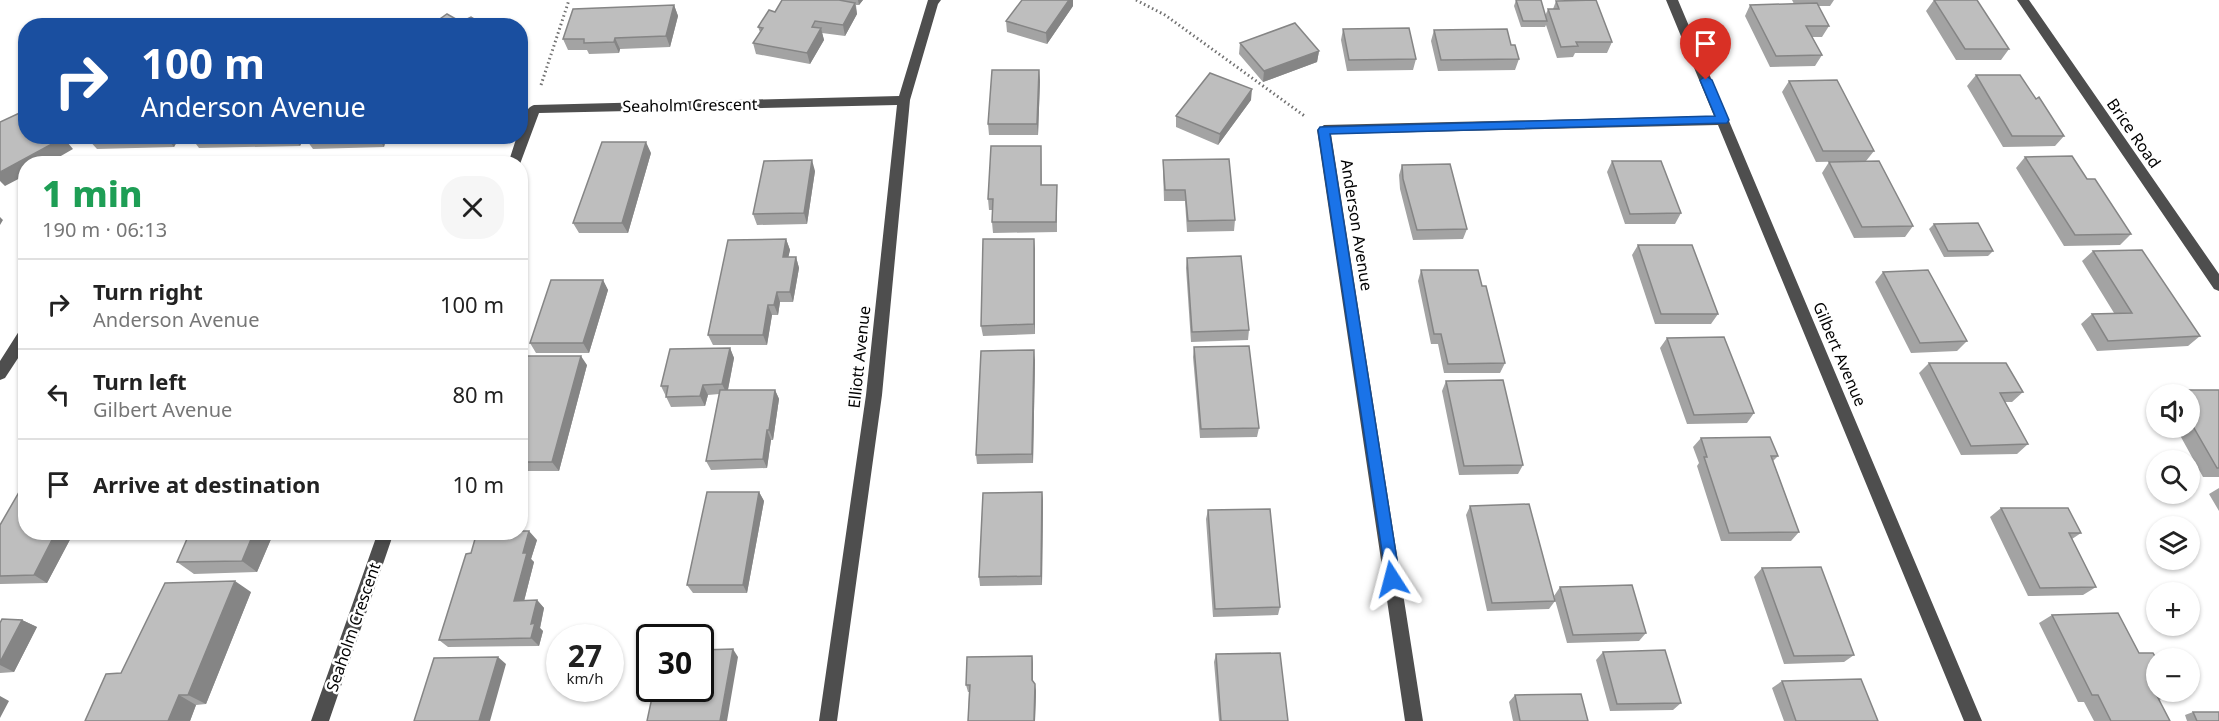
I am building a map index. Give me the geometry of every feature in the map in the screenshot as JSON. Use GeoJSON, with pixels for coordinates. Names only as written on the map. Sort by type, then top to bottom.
{"type":"FeatureCollection","features":[{"type":"Feature","properties":{"kind":"street","name":"Elliott Avenue"},"geometry":{"type":"LineString","coordinates":[[828,721],[874,395],[904,100],[932,3],[935,0]]}},
{"type":"Feature","properties":{"kind":"street","name":"Gilbert Avenue"},"geometry":{"type":"LineString","coordinates":[[1672,0],[1973,721]]}},
{"type":"Feature","properties":{"kind":"street","name":"Brice Road"},"geometry":{"type":"LineString","coordinates":[[2023,0],[2219,285]]}},
{"type":"Feature","properties":{"kind":"street","name":"Seaholm Crescent"},"geometry":{"type":"LineString","coordinates":[[534,109],[904,100]]}},
{"type":"Feature","properties":{"kind":"street"},"geometry":{"type":"LineString","coordinates":[[528,126],[534,109]]}},
{"type":"Feature","properties":{"kind":"street"},"geometry":{"type":"LineString","coordinates":[[1324,130],[1723,120]]}},
{"type":"Feature","properties":{"kind":"street","name":"Anderson Avenue"},"geometry":{"type":"LineString","coordinates":[[1324,130],[1414,721]]}},
{"type":"Feature","properties":{"kind":"street"},"geometry":{"type":"LineString","coordinates":[[0,374],[18,345]]}},
{"type":"Feature","properties":{"kind":"street","name":"Seaholm Crescent"},"geometry":{"type":"LineString","coordinates":[[321,721],[383,540]]}},
{"type":"Feature","properties":{"kind":"path"},"geometry":{"type":"LineString","coordinates":[[534,109],[569,0]]}},
{"type":"Feature","properties":{"kind":"path"},"geometry":{"type":"LineString","coordinates":[[1136,0],[1165,15],[1324,130]]}},
{"type":"Feature","properties":{"kind":"building"},"geometry":{"type":"Polygon","coordinates":[[[782,0],[839,0],[855,3],[843,25],[815,21],[812,27],[821,28],[807,53],[753,43],[763,28],[758,27],[769,10],[775,12],[782,0]]]}},
{"type":"Feature","properties":{"kind":"building"},"geometry":{"type":"Polygon","coordinates":[[[1022,0],[1069,0],[1046,33],[1006,21],[1022,0]]]}},
{"type":"Feature","properties":{"kind":"building"},"geometry":{"type":"Polygon","coordinates":[[[1516,0],[1541,0],[1547,21],[1523,21],[1516,0]]]}},
{"type":"Feature","properties":{"kind":"building"},"geometry":{"type":"Polygon","coordinates":[[[1596,0],[1612,42],[1576,42],[1578,46],[1561,47],[1548,9],[1559,9],[1556,1],[1596,0]]]}},
{"type":"Feature","properties":{"kind":"building"},"geometry":{"type":"Polygon","coordinates":[[[1934,0],[1977,0],[2009,49],[1965,49],[1934,0]]]}},
{"type":"Feature","properties":{"kind":"building"},"geometry":{"type":"Polygon","coordinates":[[[1817,3],[1829,26],[1806,26],[1822,55],[1776,56],[1750,5],[1817,3]]]}},
{"type":"Feature","properties":{"kind":"building"},"geometry":{"type":"Polygon","coordinates":[[[674,5],[666,36],[615,38],[614,42],[584,43],[584,39],[563,39],[573,9],[674,5]]]}},
{"type":"Feature","properties":{"kind":"building"},"geometry":{"type":"Polygon","coordinates":[[[447,14],[454,18],[441,18],[447,14]]]}},
{"type":"Feature","properties":{"kind":"building"},"geometry":{"type":"Polygon","coordinates":[[[1295,23],[1319,51],[1264,71],[1240,43],[1295,23]]]}},
{"type":"Feature","properties":{"kind":"building"},"geometry":{"type":"Polygon","coordinates":[[[1409,28],[1416,59],[1349,60],[1343,29],[1409,28]]]}},
{"type":"Feature","properties":{"kind":"building"},"geometry":{"type":"Polygon","coordinates":[[[1507,29],[1511,45],[1515,45],[1519,59],[1441,60],[1434,30],[1507,29]]]}},
{"type":"Feature","properties":{"kind":"building"},"geometry":{"type":"Polygon","coordinates":[[[992,70],[1039,70],[1037,124],[988,124],[992,70]]]}},
{"type":"Feature","properties":{"kind":"building"},"geometry":{"type":"Polygon","coordinates":[[[1210,73],[1252,89],[1220,134],[1176,116],[1210,73]]]}},
{"type":"Feature","properties":{"kind":"building"},"geometry":{"type":"Polygon","coordinates":[[[1976,75],[2020,75],[2036,99],[2039,97],[2064,136],[2012,136],[1976,75]]]}},
{"type":"Feature","properties":{"kind":"building"},"geometry":{"type":"Polygon","coordinates":[[[1837,80],[1874,151],[1823,151],[1789,81],[1837,80]]]}},
{"type":"Feature","properties":{"kind":"building"},"geometry":{"type":"Polygon","coordinates":[[[18,114],[18,144],[52,144],[30,156],[18,156],[18,162],[0,172],[0,122],[18,114]]]}},
{"type":"Feature","properties":{"kind":"building"},"geometry":{"type":"Polygon","coordinates":[[[602,142],[646,142],[622,223],[573,223],[602,142]]]}},
{"type":"Feature","properties":{"kind":"building"},"geometry":{"type":"Polygon","coordinates":[[[991,146],[1041,146],[1041,185],[1057,185],[1056,222],[992,222],[993,199],[988,199],[991,146]]]}},
{"type":"Feature","properties":{"kind":"building"},"geometry":{"type":"Polygon","coordinates":[[[2072,156],[2087,179],[2095,179],[2131,234],[2075,235],[2025,157],[2072,156]]]}},
{"type":"Feature","properties":{"kind":"building"},"geometry":{"type":"Polygon","coordinates":[[[1229,159],[1235,220],[1188,221],[1185,190],[1165,190],[1163,160],[1229,159]]]}},
{"type":"Feature","properties":{"kind":"building"},"geometry":{"type":"Polygon","coordinates":[[[812,160],[804,213],[753,214],[764,161],[812,160]]]}},
{"type":"Feature","properties":{"kind":"building"},"geometry":{"type":"Polygon","coordinates":[[[1612,161],[1661,161],[1681,213],[1630,214],[1612,161]]]}},
{"type":"Feature","properties":{"kind":"building"},"geometry":{"type":"Polygon","coordinates":[[[1879,161],[1913,226],[1862,227],[1829,162],[1879,161]]]}},
{"type":"Feature","properties":{"kind":"building"},"geometry":{"type":"Polygon","coordinates":[[[1450,164],[1467,229],[1417,230],[1403,179],[1402,165],[1450,164]]]}},
{"type":"Feature","properties":{"kind":"building"},"geometry":{"type":"Polygon","coordinates":[[[1978,223],[1993,251],[1948,251],[1934,224],[1978,223]]]}},
{"type":"Feature","properties":{"kind":"building"},"geometry":{"type":"Polygon","coordinates":[[[786,239],[783,257],[796,257],[790,292],[777,292],[774,305],[768,305],[763,335],[708,335],[728,240],[786,239]]]}},
{"type":"Feature","properties":{"kind":"building"},"geometry":{"type":"Polygon","coordinates":[[[983,239],[1034,239],[1034,324],[981,326],[983,239]]]}},
{"type":"Feature","properties":{"kind":"building"},"geometry":{"type":"Polygon","coordinates":[[[1638,245],[1692,245],[1718,314],[1661,314],[1638,245]]]}},
{"type":"Feature","properties":{"kind":"building"},"geometry":{"type":"Polygon","coordinates":[[[2142,250],[2200,336],[2108,341],[2092,314],[2132,313],[2093,251],[2142,250]]]}},
{"type":"Feature","properties":{"kind":"building"},"geometry":{"type":"Polygon","coordinates":[[[1241,256],[1249,330],[1192,332],[1187,258],[1241,256]]]}},
{"type":"Feature","properties":{"kind":"building"},"geometry":{"type":"Polygon","coordinates":[[[1421,270],[1478,270],[1482,286],[1486,286],[1505,363],[1448,364],[1441,334],[1434,334],[1421,270]]]}},
{"type":"Feature","properties":{"kind":"building"},"geometry":{"type":"Polygon","coordinates":[[[1928,270],[1967,341],[1920,343],[1883,272],[1928,270]]]}},
{"type":"Feature","properties":{"kind":"building"},"geometry":{"type":"Polygon","coordinates":[[[551,280],[603,280],[583,343],[530,343],[551,280]]]}},
{"type":"Feature","properties":{"kind":"building"},"geometry":{"type":"Polygon","coordinates":[[[1724,337],[1754,413],[1694,415],[1667,338],[1724,337]]]}},
{"type":"Feature","properties":{"kind":"building"},"geometry":{"type":"Polygon","coordinates":[[[1249,346],[1259,428],[1201,429],[1194,347],[1249,346]]]}},
{"type":"Feature","properties":{"kind":"building"},"geometry":{"type":"Polygon","coordinates":[[[730,348],[722,384],[703,385],[700,396],[666,397],[668,386],[661,386],[670,349],[730,348]]]}},
{"type":"Feature","properties":{"kind":"building"},"geometry":{"type":"Polygon","coordinates":[[[1034,350],[1032,454],[976,455],[981,351],[1034,350]]]}},
{"type":"Feature","properties":{"kind":"building"},"geometry":{"type":"Polygon","coordinates":[[[528,356],[581,356],[552,462],[528,462],[528,356]]]}},
{"type":"Feature","properties":{"kind":"building"},"geometry":{"type":"Polygon","coordinates":[[[1929,363],[2006,363],[2023,392],[2000,393],[2028,444],[1971,446],[1929,363]]]}},
{"type":"Feature","properties":{"kind":"building"},"geometry":{"type":"Polygon","coordinates":[[[1503,380],[1523,465],[1464,466],[1446,381],[1503,380]]]}},
{"type":"Feature","properties":{"kind":"building"},"geometry":{"type":"Polygon","coordinates":[[[720,390],[775,390],[763,459],[706,461],[720,390]]]}},
{"type":"Feature","properties":{"kind":"building"},"geometry":{"type":"Polygon","coordinates":[[[2200,390],[2219,390],[2219,468],[2200,438],[2200,390]]]}},
{"type":"Feature","properties":{"kind":"building"},"geometry":{"type":"Polygon","coordinates":[[[1770,437],[1778,456],[1771,456],[1799,532],[1729,533],[1704,457],[1707,457],[1701,438],[1770,437]]]}},
{"type":"Feature","properties":{"kind":"building"},"geometry":{"type":"Polygon","coordinates":[[[707,492],[759,492],[743,585],[687,585],[707,492]]]}},
{"type":"Feature","properties":{"kind":"building"},"geometry":{"type":"Polygon","coordinates":[[[1042,492],[1041,576],[979,577],[983,493],[1042,492]]]}},
{"type":"Feature","properties":{"kind":"building"},"geometry":{"type":"Polygon","coordinates":[[[18,494],[18,540],[52,540],[34,575],[0,576],[0,525],[18,494]]]}},
{"type":"Feature","properties":{"kind":"building"},"geometry":{"type":"Polygon","coordinates":[[[1529,504],[1555,601],[1492,603],[1470,506],[1529,504]]]}},
{"type":"Feature","properties":{"kind":"building"},"geometry":{"type":"Polygon","coordinates":[[[2001,508],[2068,508],[2081,533],[2069,533],[2096,587],[2040,588],[2001,508]]]}},
{"type":"Feature","properties":{"kind":"building"},"geometry":{"type":"Polygon","coordinates":[[[1270,509],[1280,607],[1215,609],[1208,510],[1270,509]]]}},
{"type":"Feature","properties":{"kind":"building"},"geometry":{"type":"Polygon","coordinates":[[[187,540],[251,540],[242,561],[177,562],[187,540]]]}},
{"type":"Feature","properties":{"kind":"building"},"geometry":{"type":"Polygon","coordinates":[[[475,540],[527,540],[523,553],[527,553],[514,601],[537,600],[531,624],[535,623],[531,638],[439,640],[466,554],[471,553],[475,540]]]}},
{"type":"Feature","properties":{"kind":"building"},"geometry":{"type":"Polygon","coordinates":[[[1821,567],[1854,655],[1794,656],[1762,568],[1821,567]]]}},
{"type":"Feature","properties":{"kind":"building"},"geometry":{"type":"Polygon","coordinates":[[[235,581],[188,695],[179,695],[168,721],[85,721],[106,674],[121,673],[165,583],[235,581]]]}},
{"type":"Feature","properties":{"kind":"building"},"geometry":{"type":"Polygon","coordinates":[[[1632,585],[1646,633],[1573,635],[1560,587],[1632,585]]]}},
{"type":"Feature","properties":{"kind":"building"},"geometry":{"type":"Polygon","coordinates":[[[2118,613],[2139,653],[2146,653],[2146,702],[2160,702],[2170,721],[2111,721],[2098,695],[2092,695],[2052,615],[2118,613]]]}},
{"type":"Feature","properties":{"kind":"building"},"geometry":{"type":"Polygon","coordinates":[[[2,619],[22,620],[0,662],[0,623],[2,619]]]}},
{"type":"Feature","properties":{"kind":"building"},"geometry":{"type":"Polygon","coordinates":[[[733,649],[720,721],[647,721],[651,702],[714,702],[714,650],[733,649]]]}},
{"type":"Feature","properties":{"kind":"building"},"geometry":{"type":"Polygon","coordinates":[[[1665,650],[1681,703],[1617,704],[1603,652],[1665,650]]]}},
{"type":"Feature","properties":{"kind":"building"},"geometry":{"type":"Polygon","coordinates":[[[1280,653],[1288,721],[1221,721],[1216,654],[1280,653]]]}},
{"type":"Feature","properties":{"kind":"building"},"geometry":{"type":"Polygon","coordinates":[[[1032,656],[1032,680],[1035,684],[1034,721],[968,721],[970,685],[966,685],[967,657],[1032,656]]]}},
{"type":"Feature","properties":{"kind":"building"},"geometry":{"type":"Polygon","coordinates":[[[498,657],[479,721],[414,721],[434,658],[498,657]]]}},
{"type":"Feature","properties":{"kind":"building"},"geometry":{"type":"Polygon","coordinates":[[[1861,679],[1878,721],[1796,721],[1782,681],[1861,679]]]}},
{"type":"Feature","properties":{"kind":"building"},"geometry":{"type":"Polygon","coordinates":[[[1581,694],[1588,721],[1520,721],[1515,695],[1581,694]]]}},
{"type":"Feature","properties":{"kind":"building"},"geometry":{"type":"Polygon","coordinates":[[[2193,712],[2219,712],[2219,721],[2197,721],[2193,712]]]}},
{"type":"Feature","properties":{"kind":"route"},"geometry":{"type":"LineString","coordinates":[[1392,579],[1324,130],[1723,120],[1706,80]]}}]}
